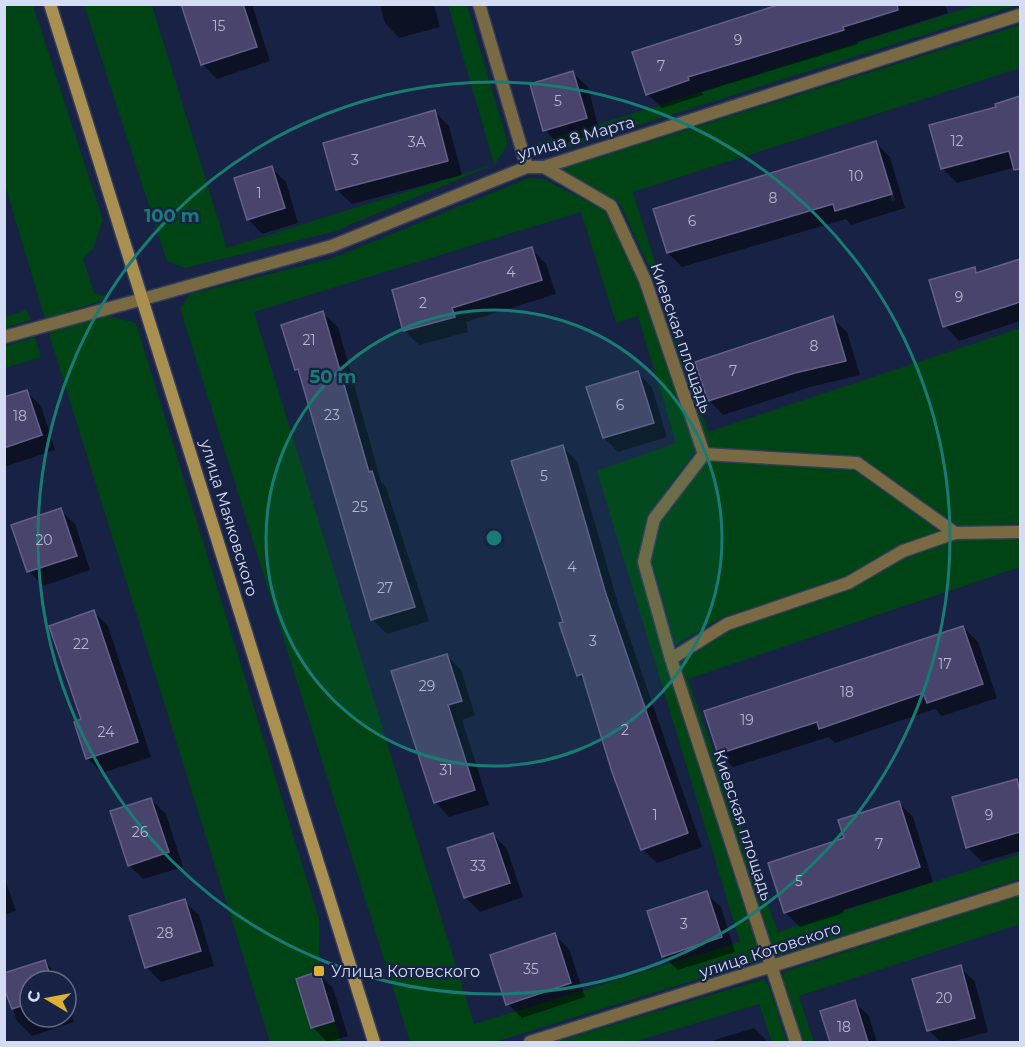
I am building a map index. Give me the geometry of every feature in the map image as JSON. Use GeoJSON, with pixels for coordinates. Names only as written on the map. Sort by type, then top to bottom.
{"type":"FeatureCollection","features":[{"type":"Feature","properties":{"kind":"main road","name":"улица Маяковского"},"geometry":{"type":"LineString","coordinates":[[50,4],[374,1042]]}},
{"type":"Feature","properties":{"kind":"street"},"geometry":{"type":"LineString","coordinates":[[479,4],[527,167]]}},
{"type":"Feature","properties":{"kind":"street","name":"улица 8 Марта"},"geometry":{"type":"LineString","coordinates":[[4,337],[332,246],[527,167],[544,167],[1020,15]]}},
{"type":"Feature","properties":{"kind":"street","name":"Киевская площадь"},"geometry":{"type":"LineString","coordinates":[[544,167],[611,206],[645,280],[704,454],[654,519],[644,562],[671,659],[796,1042]]}},
{"type":"Feature","properties":{"kind":"street"},"geometry":{"type":"LineString","coordinates":[[704,454],[857,463],[955,533]]}},
{"type":"Feature","properties":{"kind":"street"},"geometry":{"type":"LineString","coordinates":[[671,659],[727,624],[848,583],[903,552],[955,533],[1020,532]]}},
{"type":"Feature","properties":{"kind":"street","name":"улица Котовского"},"geometry":{"type":"LineString","coordinates":[[530,1042],[1020,888]]}},
{"type":"Feature","properties":{"kind":"green space"},"geometry":{"type":"Polygon","coordinates":[[[980,4],[1019,5],[553,152],[532,145],[980,4]]]}},
{"type":"Feature","properties":{"kind":"green space"},"geometry":{"type":"Polygon","coordinates":[[[4,5],[33,5],[103,220],[93,249],[83,258],[94,293],[107,296],[101,301],[45,319],[5,185],[4,5]]]}},
{"type":"Feature","properties":{"kind":"green space"},"geometry":{"type":"Polygon","coordinates":[[[84,5],[152,5],[227,248],[494,164],[448,5],[467,5],[508,144],[495,164],[333,232],[185,268],[167,261],[84,5]]]}},
{"type":"Feature","properties":{"kind":"green space"},"geometry":{"type":"Polygon","coordinates":[[[1020,25],[1020,68],[633,192],[708,432],[1020,328],[1020,524],[956,526],[860,456],[708,447],[654,278],[620,204],[559,170],[1020,25]]]}},
{"type":"Feature","properties":{"kind":"green space"},"geometry":{"type":"Polygon","coordinates":[[[529,178],[544,179],[604,210],[640,283],[696,450],[647,516],[638,561],[666,662],[763,959],[495,1042],[410,1042],[180,308],[190,294],[333,258],[529,178]],[[581,212],[254,312],[474,1024],[740,942],[597,471],[676,443],[638,316],[616,323],[581,212]]]}},
{"type":"Feature","properties":{"kind":"green space"},"geometry":{"type":"Polygon","coordinates":[[[26,310],[31,320],[5,328],[5,317],[26,310]]]}},
{"type":"Feature","properties":{"kind":"green space"},"geometry":{"type":"Polygon","coordinates":[[[105,315],[136,323],[319,919],[319,971],[297,979],[311,1028],[334,1021],[341,1042],[270,1042],[48,331],[105,315]]]}},
{"type":"Feature","properties":{"kind":"green space"},"geometry":{"type":"Polygon","coordinates":[[[35,337],[41,357],[5,368],[5,346],[35,337]]]}},
{"type":"Feature","properties":{"kind":"green space"},"geometry":{"type":"Polygon","coordinates":[[[707,461],[852,469],[941,530],[899,546],[843,579],[723,617],[675,645],[652,561],[661,521],[707,461]]]}},
{"type":"Feature","properties":{"kind":"green space"},"geometry":{"type":"Polygon","coordinates":[[[1020,538],[1020,567],[688,679],[778,932],[1020,854],[1020,879],[776,957],[677,660],[727,630],[851,589],[902,557],[956,540],[1020,538]]]}},
{"type":"Feature","properties":{"kind":"green space"},"geometry":{"type":"Polygon","coordinates":[[[1020,895],[1020,924],[799,996],[814,1042],[802,1042],[784,986],[783,972],[1020,895]]]}},
{"type":"Feature","properties":{"kind":"green space"},"geometry":{"type":"Polygon","coordinates":[[[764,979],[770,988],[787,1042],[772,1042],[759,1004],[634,1042],[555,1042],[764,979]]]}},
{"type":"Feature","properties":{"kind":"building"},"geometry":{"type":"Polygon","coordinates":[[[181,4],[243,4],[257,47],[201,65],[181,4]]]}},
{"type":"Feature","properties":{"kind":"building"},"geometry":{"type":"Polygon","coordinates":[[[781,4],[897,4],[898,10],[843,27],[844,30],[688,77],[689,80],[646,95],[632,52],[781,4]]]}},
{"type":"Feature","properties":{"kind":"building"},"geometry":{"type":"Polygon","coordinates":[[[573,71],[587,118],[543,131],[530,84],[573,71]]]}},
{"type":"Feature","properties":{"kind":"building"},"geometry":{"type":"Polygon","coordinates":[[[1020,96],[1020,169],[1014,170],[1009,151],[941,169],[929,125],[996,107],[995,104],[1020,96]]]}},
{"type":"Feature","properties":{"kind":"building"},"geometry":{"type":"Polygon","coordinates":[[[435,110],[448,161],[336,190],[323,143],[435,110]]]}},
{"type":"Feature","properties":{"kind":"building"},"geometry":{"type":"Polygon","coordinates":[[[876,141],[892,194],[835,211],[833,204],[667,253],[653,209],[876,141]]]}},
{"type":"Feature","properties":{"kind":"building"},"geometry":{"type":"Polygon","coordinates":[[[272,166],[285,208],[247,220],[234,178],[272,166]]]}},
{"type":"Feature","properties":{"kind":"building"},"geometry":{"type":"Polygon","coordinates":[[[532,247],[542,280],[452,308],[455,317],[403,331],[392,290],[532,247]]]}},
{"type":"Feature","properties":{"kind":"building"},"geometry":{"type":"Polygon","coordinates":[[[1020,259],[1020,302],[943,327],[929,280],[975,267],[976,273],[1020,259]]]}},
{"type":"Feature","properties":{"kind":"building"},"geometry":{"type":"Polygon","coordinates":[[[323,311],[369,472],[372,471],[415,607],[371,620],[298,369],[295,370],[281,325],[323,311]]]}},
{"type":"Feature","properties":{"kind":"building"},"geometry":{"type":"Polygon","coordinates":[[[833,316],[846,361],[795,373],[708,401],[695,362],[833,316]]]}},
{"type":"Feature","properties":{"kind":"building"},"geometry":{"type":"Polygon","coordinates":[[[638,371],[654,423],[603,438],[586,387],[638,371]]]}},
{"type":"Feature","properties":{"kind":"building"},"geometry":{"type":"Polygon","coordinates":[[[27,390],[42,435],[4,448],[4,397],[27,390]]]}},
{"type":"Feature","properties":{"kind":"building"},"geometry":{"type":"Polygon","coordinates":[[[563,445],[605,591],[688,833],[641,850],[612,772],[582,674],[577,676],[559,623],[563,622],[511,461],[563,445]]]}},
{"type":"Feature","properties":{"kind":"building"},"geometry":{"type":"Polygon","coordinates":[[[61,508],[77,556],[27,572],[11,525],[61,508]]]}},
{"type":"Feature","properties":{"kind":"building"},"geometry":{"type":"Polygon","coordinates":[[[94,610],[138,742],[86,759],[74,722],[81,719],[49,626],[94,610]]]}},
{"type":"Feature","properties":{"kind":"building"},"geometry":{"type":"Polygon","coordinates":[[[963,626],[983,684],[927,703],[923,693],[819,729],[817,722],[718,754],[704,711],[963,626]]]}},
{"type":"Feature","properties":{"kind":"building"},"geometry":{"type":"Polygon","coordinates":[[[447,654],[462,701],[448,705],[475,790],[434,803],[391,671],[447,654]]]}},
{"type":"Feature","properties":{"kind":"building"},"geometry":{"type":"Polygon","coordinates":[[[1017,779],[1020,792],[1020,832],[966,848],[952,797],[1017,779]]]}},
{"type":"Feature","properties":{"kind":"building"},"geometry":{"type":"Polygon","coordinates":[[[151,798],[169,852],[128,866],[110,811],[151,798]]]}},
{"type":"Feature","properties":{"kind":"building"},"geometry":{"type":"Polygon","coordinates":[[[899,801],[920,867],[784,913],[768,863],[844,838],[838,820],[899,801]]]}},
{"type":"Feature","properties":{"kind":"building"},"geometry":{"type":"Polygon","coordinates":[[[493,833],[510,883],[464,898],[447,848],[493,833]]]}},
{"type":"Feature","properties":{"kind":"building"},"geometry":{"type":"Polygon","coordinates":[[[707,891],[722,937],[662,957],[647,911],[707,891]]]}},
{"type":"Feature","properties":{"kind":"building"},"geometry":{"type":"Polygon","coordinates":[[[185,899],[201,951],[145,968],[129,916],[185,899]]]}},
{"type":"Feature","properties":{"kind":"building"},"geometry":{"type":"Polygon","coordinates":[[[555,933],[571,983],[506,1005],[490,955],[555,933]]]}},
{"type":"Feature","properties":{"kind":"building"},"geometry":{"type":"Polygon","coordinates":[[[45,960],[48,969],[18,969],[18,1007],[12,1009],[4,988],[4,973],[45,960]]]}},
{"type":"Feature","properties":{"kind":"building"},"geometry":{"type":"Polygon","coordinates":[[[961,965],[975,1018],[927,1031],[912,979],[961,965]]]}},
{"type":"Feature","properties":{"kind":"building"},"geometry":{"type":"Polygon","coordinates":[[[319,971],[334,1021],[311,1028],[296,979],[319,971]]]}},
{"type":"Feature","properties":{"kind":"building"},"geometry":{"type":"Polygon","coordinates":[[[855,1000],[868,1042],[830,1042],[820,1011],[855,1000]]]}},
{"type":"Feature","properties":{"kind":"place","name":"Улица Котовского"},"geometry":{"type":"Point","coordinates":[319,971]}}]}
